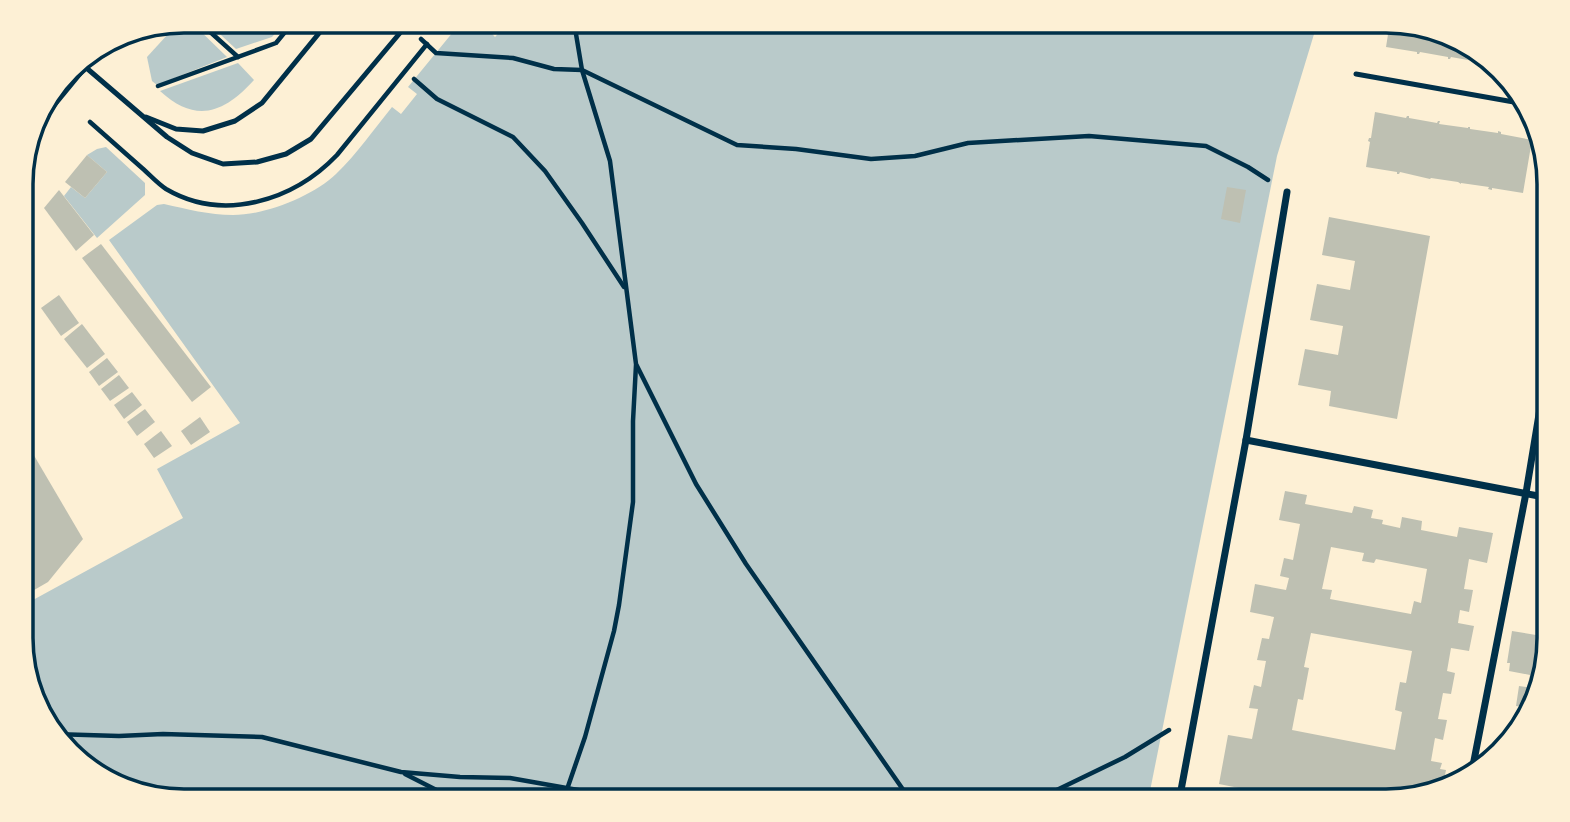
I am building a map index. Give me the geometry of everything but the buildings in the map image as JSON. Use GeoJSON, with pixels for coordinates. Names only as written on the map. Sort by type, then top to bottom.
{"type":"FeatureCollection","features":[{"type":"Feature","properties":{"kind":"street"},"geometry":{"type":"LineString","coordinates":[[1181,788],[1287,192]]}},
{"type":"Feature","properties":{"kind":"street"},"geometry":{"type":"LineString","coordinates":[[1474,760],[1537,426]]}},
{"type":"Feature","properties":{"kind":"street"},"geometry":{"type":"LineString","coordinates":[[1245,440],[1537,495]]}},
{"type":"Feature","properties":{"kind":"lane"},"geometry":{"type":"LineString","coordinates":[[143,116],[176,129],[203,131],[235,121],[262,103],[319,33]]}},
{"type":"Feature","properties":{"kind":"lane"},"geometry":{"type":"LineString","coordinates":[[87,69],[167,137],[192,153],[223,164],[257,162],[286,154],[311,139],[400,33]]}},
{"type":"Feature","properties":{"kind":"lane"},"geometry":{"type":"LineString","coordinates":[[1356,74],[1512,102]]}},
{"type":"Feature","properties":{"kind":"path"},"geometry":{"type":"LineString","coordinates":[[211,33],[238,57]]}},
{"type":"Feature","properties":{"kind":"path"},"geometry":{"type":"LineString","coordinates":[[158,86],[276,43],[284,33]]}},
{"type":"Feature","properties":{"kind":"path"},"geometry":{"type":"LineString","coordinates":[[567,787],[584,737],[619,605],[633,502],[636,364],[610,161],[582,70],[576,33]]}},
{"type":"Feature","properties":{"kind":"path"},"geometry":{"type":"LineString","coordinates":[[324,168],[427,44]]}},
{"type":"Feature","properties":{"kind":"path"},"geometry":{"type":"LineString","coordinates":[[436,53],[513,58],[554,69],[582,70],[737,145],[796,149],[871,159],[915,156],[968,143],[1089,136],[1206,146],[1248,167],[1287,192]]}},
{"type":"Feature","properties":{"kind":"path"},"geometry":{"type":"LineString","coordinates":[[414,79],[437,99],[513,137],[545,171],[626,291]]}},
{"type":"Feature","properties":{"kind":"path"},"geometry":{"type":"LineString","coordinates":[[636,364],[696,484],[746,564],[902,788]]}},
{"type":"Feature","properties":{"kind":"path"},"geometry":{"type":"LineString","coordinates":[[1060,788],[1125,757],[1194,714]]}},
{"type":"Feature","properties":{"kind":"path"},"geometry":{"type":"LineString","coordinates":[[68,734],[262,737],[401,772],[510,778],[576,789]]}},
{"type":"Feature","properties":{"kind":"path"},"geometry":{"type":"LineString","coordinates":[[401,772],[434,789]]}},
{"type":"Feature","properties":{"kind":"shaded area"},"geometry":{"type":"Polygon","coordinates":[[[202,33],[227,57],[157,85],[152,81],[147,57],[167,35],[202,33]]]}},
{"type":"Feature","properties":{"kind":"shaded area"},"geometry":{"type":"Polygon","coordinates":[[[219,33],[276,33],[272,37],[236,49],[219,33]]]}},
{"type":"Feature","properties":{"kind":"shaded area"},"geometry":{"type":"Polygon","coordinates":[[[452,33],[491,33],[495,37],[499,33],[1314,33],[1277,156],[1151,788],[184,789],[145,784],[92,758],[64,730],[53,713],[38,677],[33,638],[33,600],[183,518],[157,469],[240,423],[109,240],[157,205],[233,215],[260,212],[302,197],[326,182],[344,166],[392,107],[401,114],[417,94],[408,87],[452,33]]]}},
{"type":"Feature","properties":{"kind":"shaded area"},"geometry":{"type":"Polygon","coordinates":[[[238,63],[254,80],[221,107],[198,111],[186,108],[160,91],[238,63]]]}},
{"type":"Feature","properties":{"kind":"shaded area"},"geometry":{"type":"Polygon","coordinates":[[[106,147],[145,183],[145,195],[97,238],[64,196],[71,187],[85,198],[107,172],[87,155],[106,147]]]}}]}
